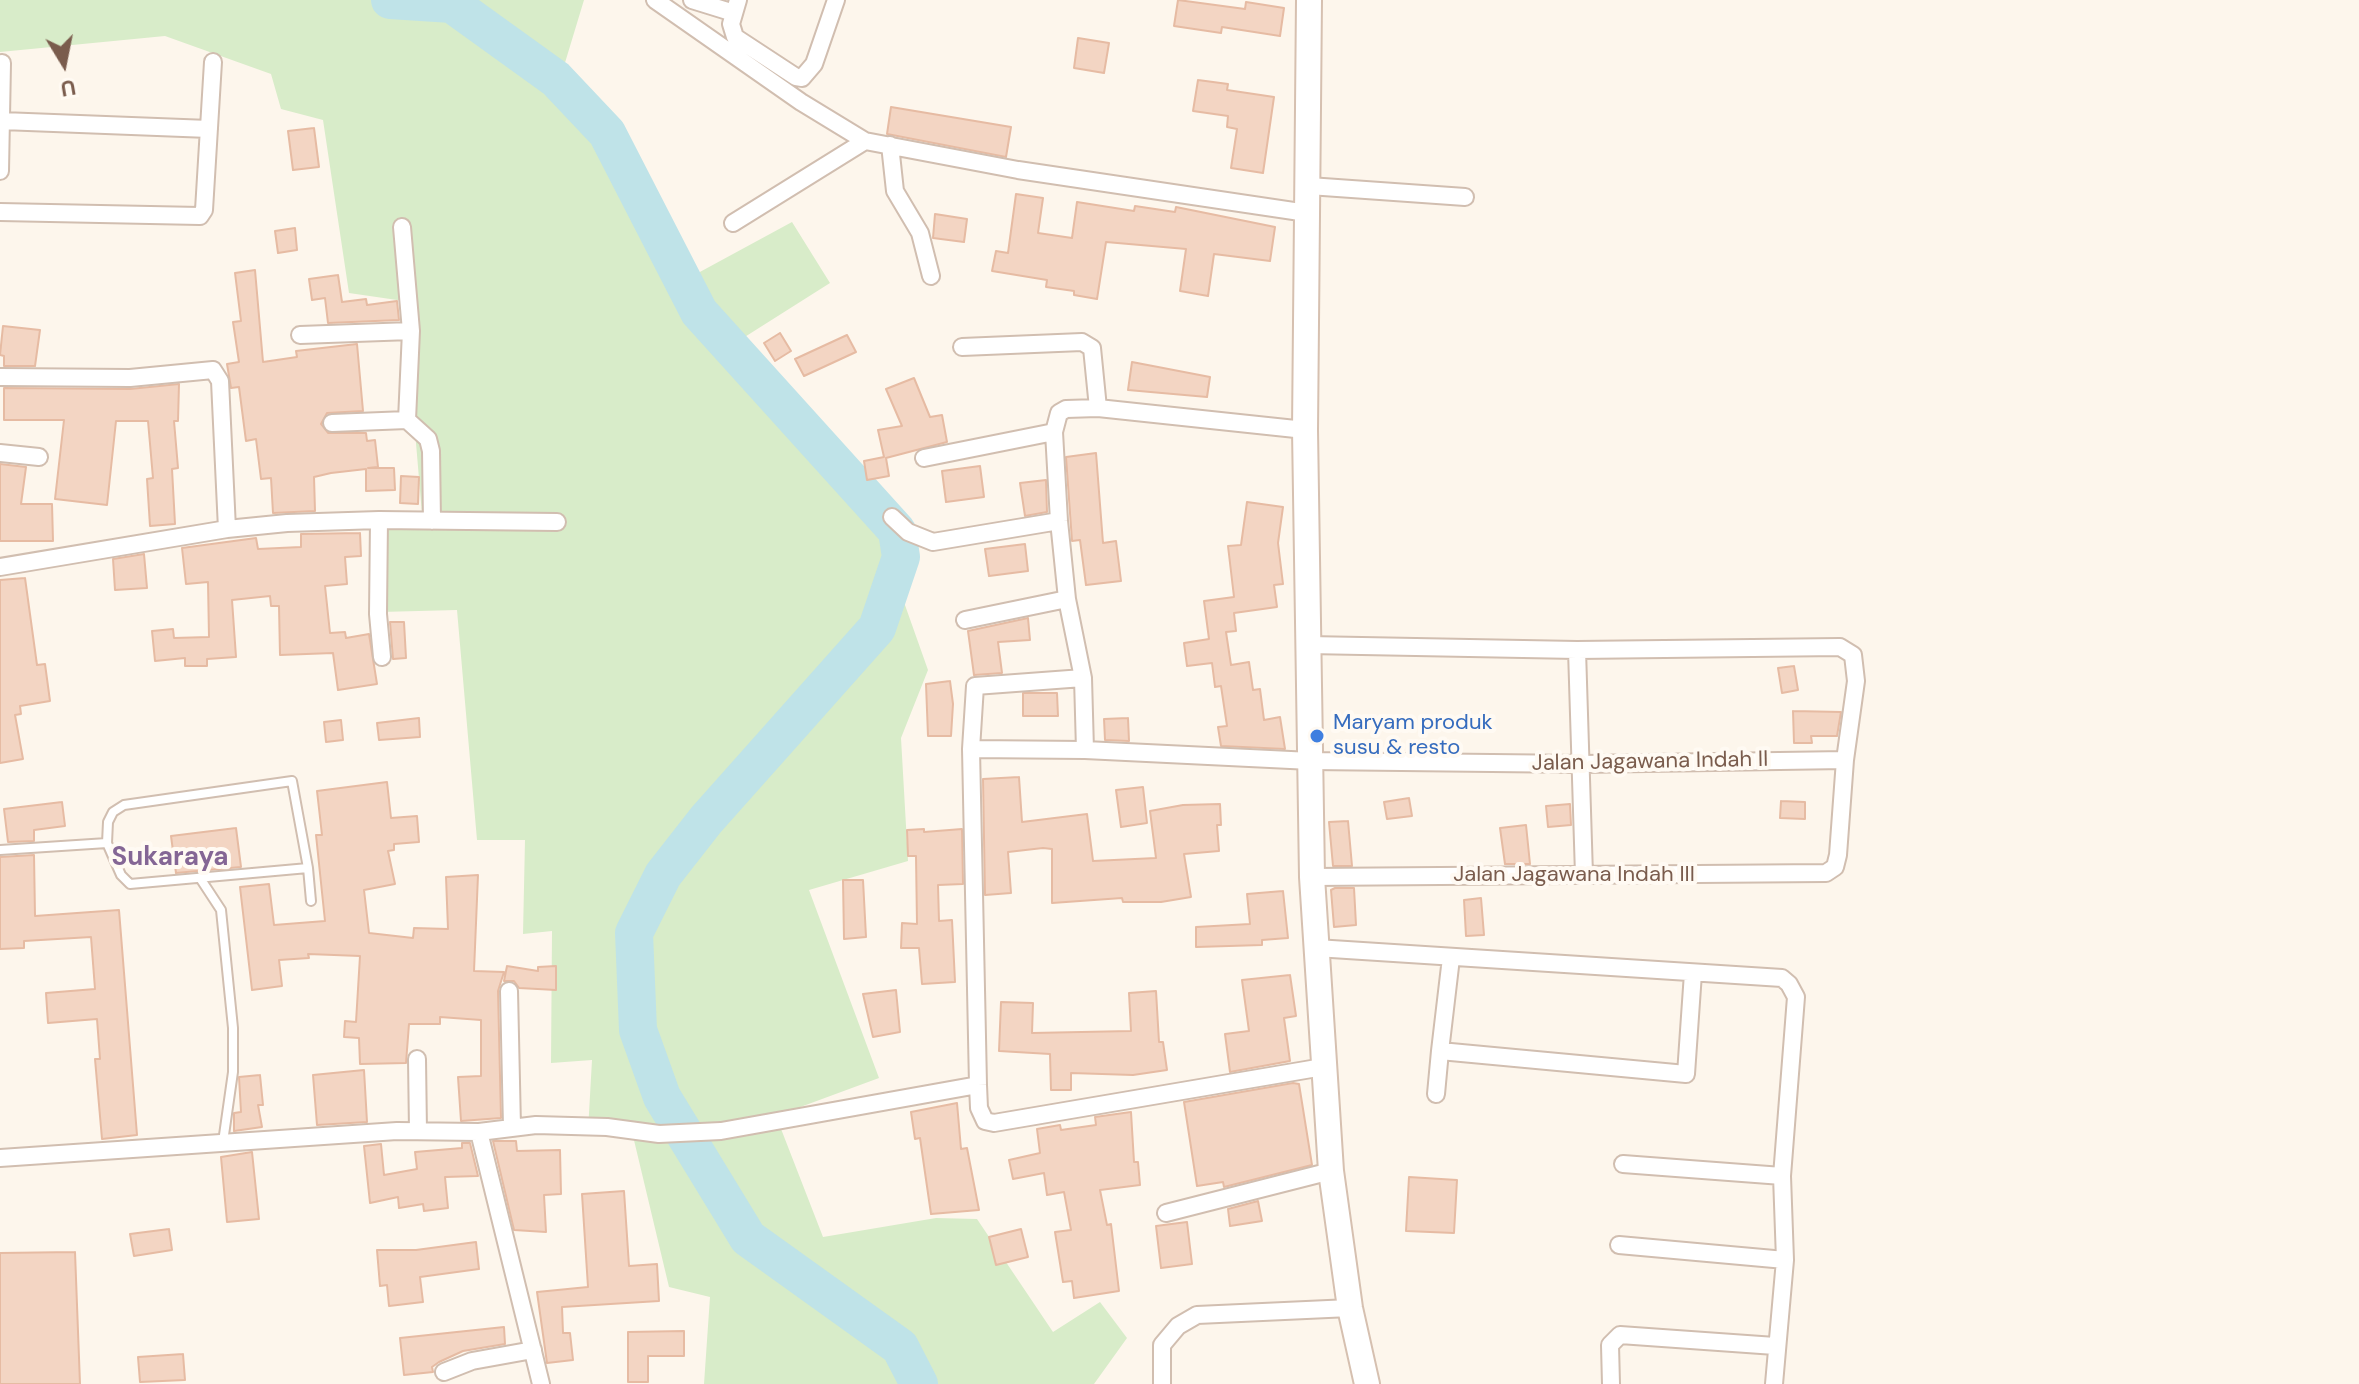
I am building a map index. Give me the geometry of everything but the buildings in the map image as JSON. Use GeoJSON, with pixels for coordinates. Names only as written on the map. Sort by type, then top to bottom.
{"type":"FeatureCollection","features":[{"type":"Feature","properties":{"kind":"street"},"geometry":{"type":"LineString","coordinates":[[655,0],[801,102],[865,141],[1018,170],[1307,213]]}},
{"type":"Feature","properties":{"kind":"street"},"geometry":{"type":"LineString","coordinates":[[692,0],[736,6],[731,24],[735,37],[802,78],[814,64],[836,0]]}},
{"type":"Feature","properties":{"kind":"street"},"geometry":{"type":"LineString","coordinates":[[1309,0],[1305,430],[1312,877],[1331,1171],[1350,1308],[1367,1384]]}},
{"type":"Feature","properties":{"kind":"street"},"geometry":{"type":"LineString","coordinates":[[0,212],[193,219],[200,216],[204,210],[213,62]]}},
{"type":"Feature","properties":{"kind":"street"},"geometry":{"type":"LineString","coordinates":[[0,171],[2,63]]}},
{"type":"Feature","properties":{"kind":"street"},"geometry":{"type":"LineString","coordinates":[[2,121],[209,129]]}},
{"type":"Feature","properties":{"kind":"street"},"geometry":{"type":"LineString","coordinates":[[733,223],[865,141]]}},
{"type":"Feature","properties":{"kind":"street"},"geometry":{"type":"LineString","coordinates":[[890,145],[895,191],[920,233],[931,276]]}},
{"type":"Feature","properties":{"kind":"street"},"geometry":{"type":"LineString","coordinates":[[1309,186],[1465,197]]}},
{"type":"Feature","properties":{"kind":"street"},"geometry":{"type":"LineString","coordinates":[[402,227],[411,331],[407,420]]}},
{"type":"Feature","properties":{"kind":"street"},"geometry":{"type":"LineString","coordinates":[[300,335],[411,331]]}},
{"type":"Feature","properties":{"kind":"street"},"geometry":{"type":"LineString","coordinates":[[962,347],[1082,342],[1092,348],[1098,408]]}},
{"type":"Feature","properties":{"kind":"street"},"geometry":{"type":"LineString","coordinates":[[0,377],[130,378],[213,370],[220,381],[227,529]]}},
{"type":"Feature","properties":{"kind":"street"},"geometry":{"type":"LineString","coordinates":[[1085,750],[1083,678],[1067,599],[1059,521],[1054,432],[1059,413],[1066,409],[1098,408],[1305,430]]}},
{"type":"Feature","properties":{"kind":"street"},"geometry":{"type":"LineString","coordinates":[[332,423],[407,420],[428,439],[431,451],[432,521]]}},
{"type":"Feature","properties":{"kind":"street"},"geometry":{"type":"LineString","coordinates":[[924,458],[1054,432]]}},
{"type":"Feature","properties":{"kind":"street"},"geometry":{"type":"LineString","coordinates":[[0,453],[39,457]]}},
{"type":"Feature","properties":{"kind":"street"},"geometry":{"type":"LineString","coordinates":[[892,517],[908,532],[933,542],[1059,521]]}},
{"type":"Feature","properties":{"kind":"street"},"geometry":{"type":"LineString","coordinates":[[379,520],[378,614],[382,657]]}},
{"type":"Feature","properties":{"kind":"street"},"geometry":{"type":"LineString","coordinates":[[0,567],[227,529],[379,520],[557,522]]}},
{"type":"Feature","properties":{"kind":"street"},"geometry":{"type":"LineString","coordinates":[[965,620],[1067,599]]}},
{"type":"Feature","properties":{"kind":"street"},"geometry":{"type":"LineString","coordinates":[[1308,645],[1577,650],[1840,647],[1853,655],[1856,681],[1845,760]]}},
{"type":"Feature","properties":{"kind":"street"},"geometry":{"type":"LineString","coordinates":[[1577,650],[1584,875]]}},
{"type":"Feature","properties":{"kind":"street"},"geometry":{"type":"LineString","coordinates":[[1083,678],[975,686],[971,749],[981,1116],[994,1123],[1323,1067]]}},
{"type":"Feature","properties":{"kind":"street","name":"Jalan Jagawana Indah II"},"geometry":{"type":"LineString","coordinates":[[971,749],[1085,750],[1311,761],[1582,764],[1845,760]]}},
{"type":"Feature","properties":{"kind":"street","name":"Jalan Jagawana Indah III"},"geometry":{"type":"LineString","coordinates":[[1312,877],[1826,873],[1835,867],[1845,760]]}},
{"type":"Feature","properties":{"kind":"street"},"geometry":{"type":"LineString","coordinates":[[1316,948],[1782,978],[1796,997],[1782,1176],[1785,1260],[1774,1384]]}},
{"type":"Feature","properties":{"kind":"street"},"geometry":{"type":"LineString","coordinates":[[1436,1094],[1451,958]]}},
{"type":"Feature","properties":{"kind":"street"},"geometry":{"type":"LineString","coordinates":[[1440,1051],[1682,1076],[1686,1074],[1693,973]]}},
{"type":"Feature","properties":{"kind":"street"},"geometry":{"type":"LineString","coordinates":[[509,991],[512,1127]]}},
{"type":"Feature","properties":{"kind":"street"},"geometry":{"type":"LineString","coordinates":[[417,1059],[418,1131]]}},
{"type":"Feature","properties":{"kind":"street"},"geometry":{"type":"LineString","coordinates":[[0,1158],[418,1131],[479,1132],[512,1127],[607,1127],[659,1134],[721,1131],[978,1085]]}},
{"type":"Feature","properties":{"kind":"street"},"geometry":{"type":"LineString","coordinates":[[479,1132],[541,1384]]}},
{"type":"Feature","properties":{"kind":"street"},"geometry":{"type":"LineString","coordinates":[[1623,1164],[1782,1176]]}},
{"type":"Feature","properties":{"kind":"street"},"geometry":{"type":"LineString","coordinates":[[1166,1213],[1331,1171]]}},
{"type":"Feature","properties":{"kind":"street"},"geometry":{"type":"LineString","coordinates":[[1619,1245],[1785,1260]]}},
{"type":"Feature","properties":{"kind":"street"},"geometry":{"type":"LineString","coordinates":[[1162,1384],[1162,1345],[1178,1326],[1197,1315],[1350,1308]]}},
{"type":"Feature","properties":{"kind":"street"},"geometry":{"type":"LineString","coordinates":[[1611,1384],[1610,1345],[1620,1335],[1775,1346]]}},
{"type":"Feature","properties":{"kind":"street"},"geometry":{"type":"LineString","coordinates":[[444,1372],[472,1361],[533,1350]]}},
{"type":"Feature","properties":{"kind":"lane"},"geometry":{"type":"LineString","coordinates":[[308,868],[130,884],[121,875],[107,843],[108,822],[113,812],[124,805],[292,781],[308,868],[311,901]]}},
{"type":"Feature","properties":{"kind":"lane"},"geometry":{"type":"LineString","coordinates":[[0,850],[107,843]]}},
{"type":"Feature","properties":{"kind":"lane"},"geometry":{"type":"LineString","coordinates":[[200,878],[221,910],[233,1028],[233,1072],[223,1143]]}},
{"type":"Feature","properties":{"kind":"green space"},"geometry":{"type":"Polygon","coordinates":[[[0,0],[584,0],[564,66],[654,213],[674,286],[792,222],[830,283],[721,352],[800,430],[861,481],[928,670],[901,738],[908,861],[809,890],[879,1078],[776,1116],[823,1237],[936,1218],[977,1219],[1053,1332],[1100,1302],[1127,1338],[1094,1384],[704,1384],[710,1297],[669,1287],[633,1136],[588,1131],[592,1060],[551,1063],[552,931],[523,934],[525,840],[477,840],[457,610],[380,612],[379,529],[423,526],[404,301],[349,293],[323,120],[281,109],[271,74],[165,36],[0,52],[0,0]]]}},
{"type":"Feature","properties":{"kind":"waterway"},"geometry":{"type":"LineString","coordinates":[[390,0],[452,4],[556,79],[607,133],[699,312],[897,531],[901,557],[877,628],[706,820],[663,875],[634,933],[638,1030],[662,1097],[748,1238],[900,1347],[919,1384]]}},
{"type":"Feature","properties":{"kind":"place","name":"Maryam produk susu & resto"},"geometry":{"type":"Point","coordinates":[1317,736]}},
{"type":"Feature","properties":{"kind":"district","name":"Sukaraya"},"geometry":{"type":"Point","coordinates":[170,858]}}]}
